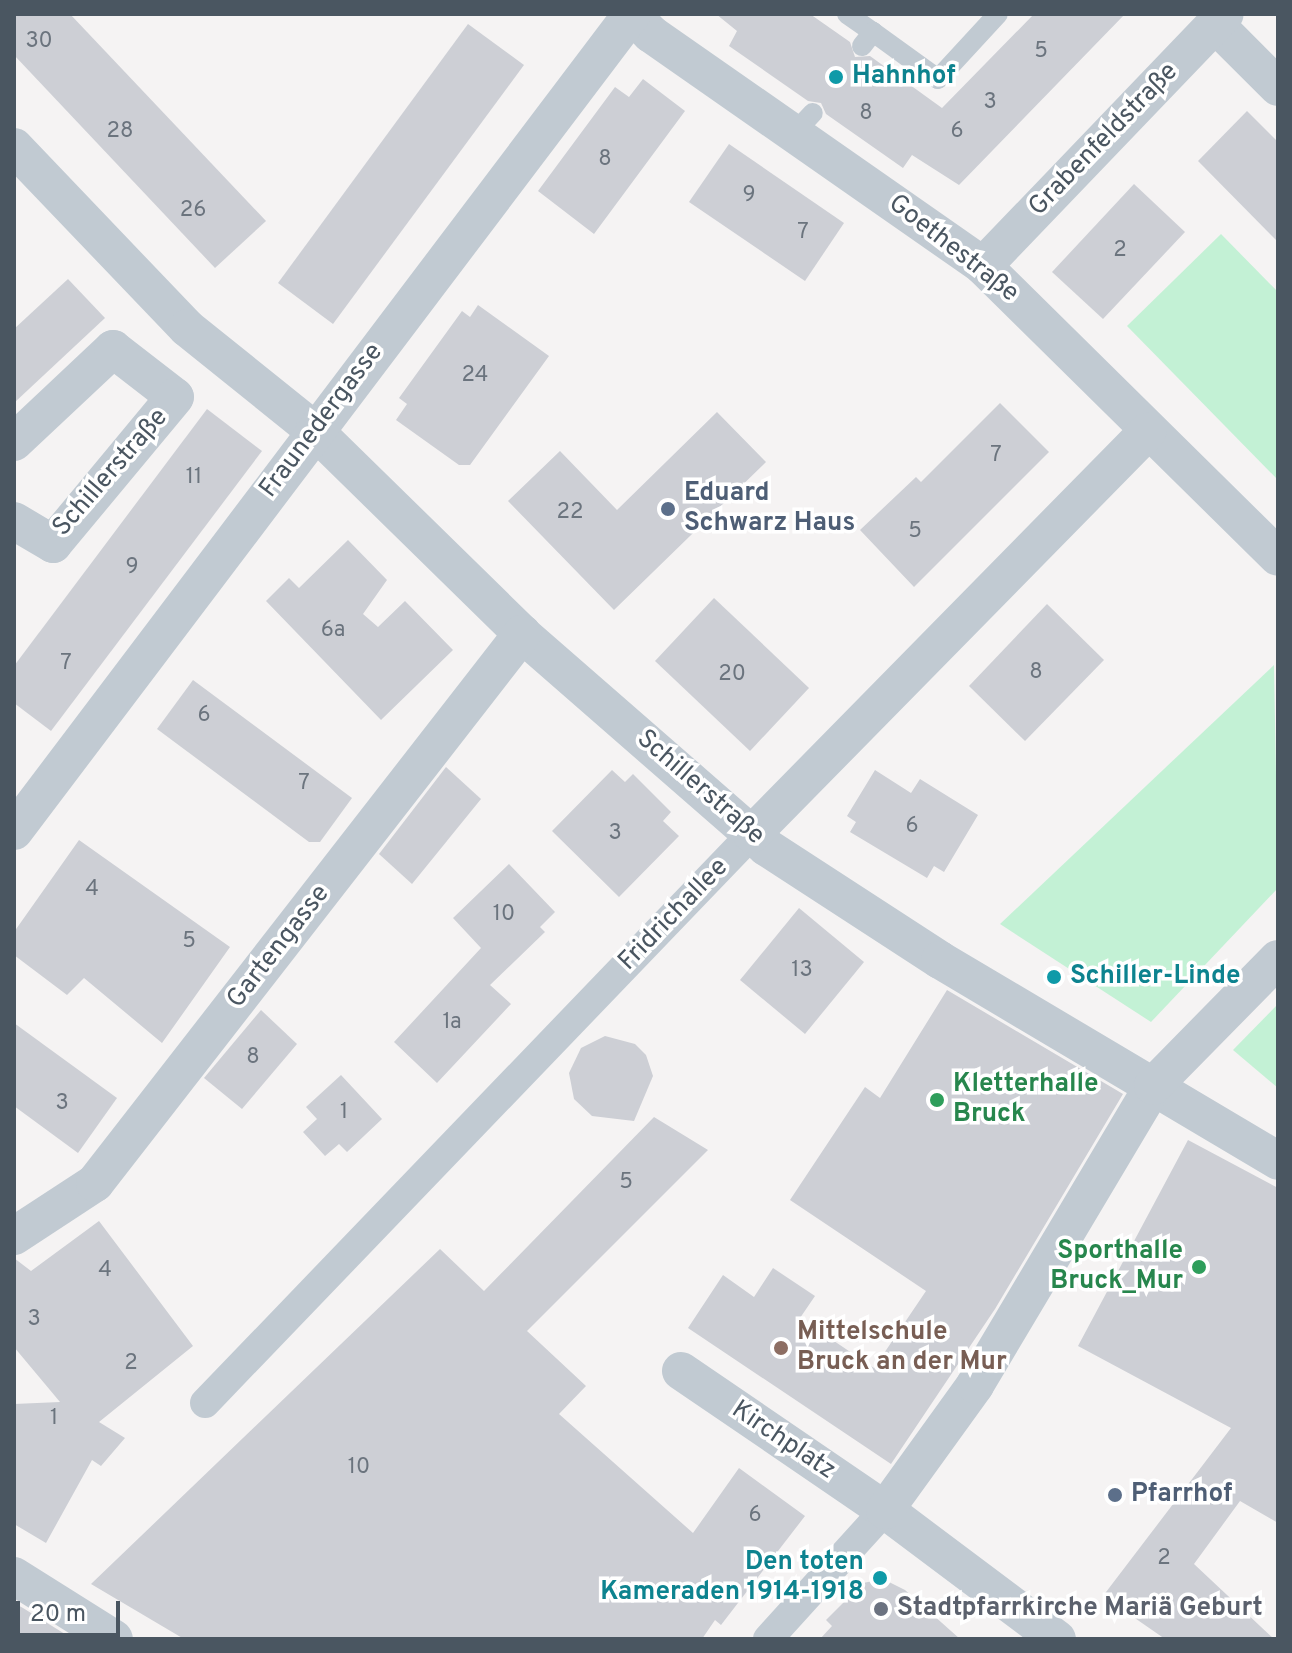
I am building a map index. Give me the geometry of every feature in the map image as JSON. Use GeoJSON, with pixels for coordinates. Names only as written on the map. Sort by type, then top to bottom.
{"type":"FeatureCollection","features":[{"type":"Feature","properties":{"kind":"street","name":"Goethestraße"},"geometry":{"type":"LineString","coordinates":[[631,14],[804,123],[983,266],[1076,354],[1147,432],[1278,557]]}},
{"type":"Feature","properties":{"kind":"street","name":"Fraunedergasse"},"geometry":{"type":"LineString","coordinates":[[14,831],[631,14]]}},
{"type":"Feature","properties":{"kind":"street"},"geometry":{"type":"LineString","coordinates":[[1220,19],[1278,87]]}},
{"type":"Feature","properties":{"kind":"street","name":"Grabenfeldstraße"},"geometry":{"type":"LineString","coordinates":[[983,266],[1220,19]]}},
{"type":"Feature","properties":{"kind":"street","name":"Schillerstraße"},"geometry":{"type":"LineString","coordinates":[[20,166],[187,328],[314,430],[522,634],[752,834],[940,960],[1278,1161]]}},
{"type":"Feature","properties":{"kind":"street","name":"Schillerstraße"},"geometry":{"type":"LineString","coordinates":[[147,375],[187,328]]}},
{"type":"Feature","properties":{"kind":"street","name":"Schillerstraße"},"geometry":{"type":"LineString","coordinates":[[14,442],[113,349],[175,397],[53,544],[14,521]]}},
{"type":"Feature","properties":{"kind":"street","name":"Fridrichallee"},"geometry":{"type":"LineString","coordinates":[[205,1403],[752,834],[1147,432]]}},
{"type":"Feature","properties":{"kind":"street","name":"Gartengasse"},"geometry":{"type":"LineString","coordinates":[[14,1236],[95,1183],[522,634]]}},
{"type":"Feature","properties":{"kind":"street"},"geometry":{"type":"LineString","coordinates":[[768,1639],[885,1510],[975,1385],[1153,1086],[1278,959]]}},
{"type":"Feature","properties":{"kind":"street","name":"Kirchplatz"},"geometry":{"type":"LineString","coordinates":[[681,1371],[885,1510],[1057,1639]]}},
{"type":"Feature","properties":{"kind":"street"},"geometry":{"type":"LineString","coordinates":[[14,1576],[114,1639]]}},
{"type":"Feature","properties":{"kind":"lane"},"geometry":{"type":"LineString","coordinates":[[847,14],[868,39],[938,79],[998,14]]}},
{"type":"Feature","properties":{"kind":"green space"},"geometry":{"type":"Polygon","coordinates":[[[1221,234],[1278,292],[1278,480],[1127,326],[1221,234]]]}},
{"type":"Feature","properties":{"kind":"green space"},"geometry":{"type":"Polygon","coordinates":[[[1274,665],[1278,888],[1151,1022],[1000,924],[1274,665]]]}},
{"type":"Feature","properties":{"kind":"green space"},"geometry":{"type":"Polygon","coordinates":[[[1278,1004],[1278,1088],[1233,1050],[1278,1004]]]}},
{"type":"Feature","properties":{"kind":"building"},"geometry":{"type":"Polygon","coordinates":[[[14,14],[70,14],[266,221],[215,268],[14,55],[14,14]]]}},
{"type":"Feature","properties":{"kind":"building","name":"Hahnhof"},"geometry":{"type":"Polygon","coordinates":[[[716,14],[810,14],[850,42],[855,57],[870,56],[942,108],[1034,14],[1125,14],[959,185],[912,155],[903,168],[826,114],[821,103],[808,101],[729,46],[737,31],[716,14]]]}},
{"type":"Feature","properties":{"kind":"building"},"geometry":{"type":"Polygon","coordinates":[[[468,24],[524,65],[333,324],[278,283],[468,24]]]}},
{"type":"Feature","properties":{"kind":"building"},"geometry":{"type":"Polygon","coordinates":[[[643,79],[685,111],[594,234],[538,191],[615,87],[629,97],[643,79]]]}},
{"type":"Feature","properties":{"kind":"building"},"geometry":{"type":"Polygon","coordinates":[[[1247,111],[1278,142],[1278,242],[1198,161],[1247,111]]]}},
{"type":"Feature","properties":{"kind":"building"},"geometry":{"type":"Polygon","coordinates":[[[729,144],[844,223],[805,281],[689,202],[729,144]]]}},
{"type":"Feature","properties":{"kind":"building"},"geometry":{"type":"Polygon","coordinates":[[[1134,184],[1185,232],[1103,319],[1052,272],[1134,184]]]}},
{"type":"Feature","properties":{"kind":"building"},"geometry":{"type":"Polygon","coordinates":[[[68,279],[105,318],[14,403],[14,329],[68,279]]]}},
{"type":"Feature","properties":{"kind":"building"},"geometry":{"type":"Polygon","coordinates":[[[478,305],[549,356],[470,465],[459,465],[396,420],[407,404],[399,398],[462,311],[470,317],[478,305]]]}},
{"type":"Feature","properties":{"kind":"building"},"geometry":{"type":"Polygon","coordinates":[[[1000,403],[1049,452],[914,587],[860,530],[916,477],[921,482],[1000,403]]]}},
{"type":"Feature","properties":{"kind":"building"},"geometry":{"type":"Polygon","coordinates":[[[207,409],[262,451],[51,731],[14,703],[14,666],[207,409]]]}},
{"type":"Feature","properties":{"kind":"building","name":"Eduard Schwarz Haus"},"geometry":{"type":"Polygon","coordinates":[[[717,412],[766,462],[614,610],[508,501],[560,451],[617,510],[717,412]]]}},
{"type":"Feature","properties":{"kind":"building"},"geometry":{"type":"Polygon","coordinates":[[[348,540],[387,580],[363,614],[378,627],[405,601],[453,650],[381,720],[266,601],[289,578],[299,588],[348,540]]]}},
{"type":"Feature","properties":{"kind":"building"},"geometry":{"type":"Polygon","coordinates":[[[714,598],[809,688],[750,751],[655,661],[714,598]]]}},
{"type":"Feature","properties":{"kind":"building"},"geometry":{"type":"Polygon","coordinates":[[[1047,604],[1104,660],[1025,741],[969,686],[1047,604]]]}},
{"type":"Feature","properties":{"kind":"building"},"geometry":{"type":"Polygon","coordinates":[[[193,680],[352,798],[320,842],[309,842],[157,729],[193,680]]]}},
{"type":"Feature","properties":{"kind":"building"},"geometry":{"type":"Polygon","coordinates":[[[446,767],[481,799],[412,884],[379,854],[446,767]]]}},
{"type":"Feature","properties":{"kind":"building"},"geometry":{"type":"Polygon","coordinates":[[[612,770],[625,782],[633,774],[671,812],[663,821],[679,836],[619,897],[552,831],[612,770]]]}},
{"type":"Feature","properties":{"kind":"building"},"geometry":{"type":"Polygon","coordinates":[[[875,770],[911,793],[920,779],[978,815],[944,872],[934,866],[927,878],[850,832],[856,822],[847,816],[875,770]]]}},
{"type":"Feature","properties":{"kind":"building"},"geometry":{"type":"Polygon","coordinates":[[[79,840],[230,947],[162,1043],[84,978],[67,995],[14,955],[14,932],[79,840]]]}},
{"type":"Feature","properties":{"kind":"building"},"geometry":{"type":"Polygon","coordinates":[[[509,864],[555,912],[540,927],[545,932],[490,985],[511,1004],[437,1083],[394,1042],[481,948],[453,918],[509,864]]]}},
{"type":"Feature","properties":{"kind":"building"},"geometry":{"type":"Polygon","coordinates":[[[799,908],[864,962],[805,1034],[740,980],[799,908]]]}},
{"type":"Feature","properties":{"kind":"building"},"geometry":{"type":"Polygon","coordinates":[[[947,990],[1123,1094],[995,1309],[891,1464],[688,1328],[723,1275],[754,1297],[773,1268],[815,1296],[800,1318],[874,1368],[926,1291],[790,1200],[865,1087],[880,1098],[947,990]]]}},
{"type":"Feature","properties":{"kind":"building"},"geometry":{"type":"Polygon","coordinates":[[[261,1010],[297,1044],[242,1109],[204,1078],[261,1010]]]}},
{"type":"Feature","properties":{"kind":"building"},"geometry":{"type":"Polygon","coordinates":[[[14,1023],[117,1098],[78,1153],[14,1106],[14,1023]]]}},
{"type":"Feature","properties":{"kind":"building"},"geometry":{"type":"Polygon","coordinates":[[[605,1036],[635,1044],[646,1055],[653,1076],[634,1121],[592,1116],[574,1099],[569,1073],[581,1048],[605,1036]]]}},
{"type":"Feature","properties":{"kind":"building"},"geometry":{"type":"Polygon","coordinates":[[[341,1075],[382,1119],[347,1152],[339,1144],[325,1156],[303,1132],[317,1119],[306,1107],[341,1075]]]}},
{"type":"Feature","properties":{"kind":"building"},"geometry":{"type":"Polygon","coordinates":[[[654,1117],[708,1150],[527,1331],[586,1386],[559,1414],[693,1533],[739,1468],[805,1516],[721,1625],[715,1620],[702,1639],[184,1639],[91,1584],[440,1249],[484,1291],[654,1117]]]}},
{"type":"Feature","properties":{"kind":"building","name":"Sporthalle Bruck_Mur"},"geometry":{"type":"Polygon","coordinates":[[[1188,1140],[1278,1188],[1278,1523],[1240,1501],[1194,1564],[1274,1639],[1165,1639],[1103,1596],[1231,1428],[1078,1346],[1188,1140]]]}},
{"type":"Feature","properties":{"kind":"building"},"geometry":{"type":"Polygon","coordinates":[[[99,1221],[193,1346],[99,1422],[125,1438],[101,1466],[92,1460],[46,1543],[14,1524],[14,1404],[60,1402],[14,1347],[14,1258],[31,1271],[99,1221]]]}},
{"type":"Feature","properties":{"kind":"building","name":"Stadtpfarrkirche Mariä Geburt"},"geometry":{"type":"Polygon","coordinates":[[[883,1579],[905,1590],[960,1639],[820,1639],[832,1626],[826,1620],[863,1583],[883,1579]]]}},
{"type":"Feature","properties":{"kind":"building"},"geometry":{"type":"Polygon","coordinates":[[[14,1603],[23,1608],[73,1639],[14,1639],[14,1603]]]}},
{"type":"Feature","properties":{"kind":"place","name":"Hahnhof"},"geometry":{"type":"Point","coordinates":[836,77]}},
{"type":"Feature","properties":{"kind":"place","name":"Eduard Schwarz Haus"},"geometry":{"type":"Point","coordinates":[668,509]}},
{"type":"Feature","properties":{"kind":"place","name":"Schiller-Linde"},"geometry":{"type":"Point","coordinates":[1054,977]}},
{"type":"Feature","properties":{"kind":"place","name":"Kletterhalle Bruck"},"geometry":{"type":"Point","coordinates":[937,1100]}},
{"type":"Feature","properties":{"kind":"place","name":"Sporthalle Bruck_Mur"},"geometry":{"type":"Point","coordinates":[1199,1267]}},
{"type":"Feature","properties":{"kind":"place","name":"Mittelschule Bruck an der Mur"},"geometry":{"type":"Point","coordinates":[781,1348]}},
{"type":"Feature","properties":{"kind":"place","name":"Pfarrhof"},"geometry":{"type":"Point","coordinates":[1115,1495]}},
{"type":"Feature","properties":{"kind":"place","name":"Den toten Kameraden 1914-1918"},"geometry":{"type":"Point","coordinates":[880,1578]}},
{"type":"Feature","properties":{"kind":"place","name":"Stadtpfarrkirche Mariä Geburt"},"geometry":{"type":"Point","coordinates":[881,1609]}}]}
